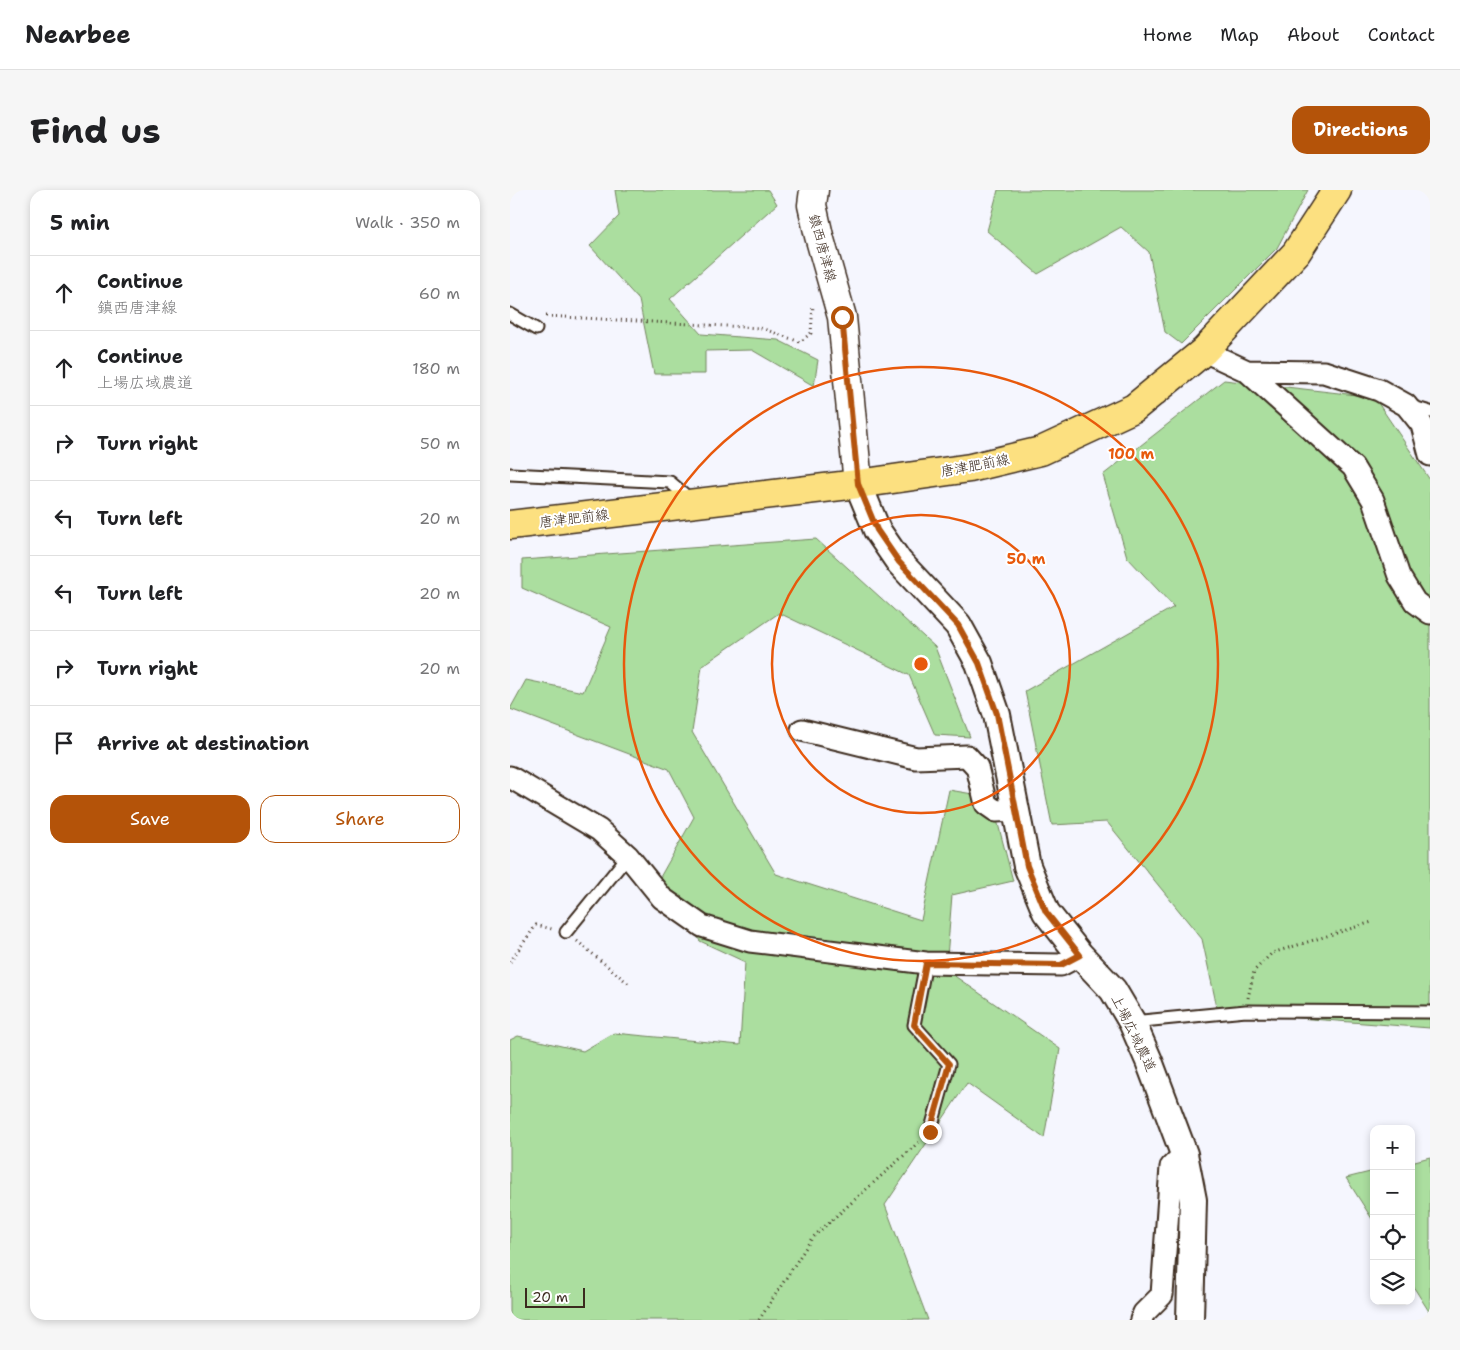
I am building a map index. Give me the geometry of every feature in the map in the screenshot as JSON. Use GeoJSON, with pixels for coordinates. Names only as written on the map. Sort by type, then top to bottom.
{"type":"FeatureCollection","features":[{"type":"Feature","properties":{"kind":"main road","name":"鎮西唐津線"},"geometry":{"type":"LineString","coordinates":[[814,190],[812,205],[842,317],[858,484]]}},
{"type":"Feature","properties":{"kind":"main road","name":"唐津肥前線"},"geometry":{"type":"LineString","coordinates":[[510,526],[858,484],[970,468],[1041,451],[1134,408],[1204,351],[1296,253],[1337,190]]}},
{"type":"Feature","properties":{"kind":"street"},"geometry":{"type":"LineString","coordinates":[[1204,351],[1247,371],[1352,467],[1373,500],[1399,576],[1415,602],[1430,613]]}},
{"type":"Feature","properties":{"kind":"street"},"geometry":{"type":"LineString","coordinates":[[1247,371],[1324,372],[1379,390],[1406,404],[1422,425],[1430,454]]}},
{"type":"Feature","properties":{"kind":"street","name":"上場広域農道"},"geometry":{"type":"LineString","coordinates":[[858,484],[877,530],[899,562],[958,625],[979,663],[997,714],[1027,866],[1046,912],[1080,955],[1113,990],[1132,1022],[1149,1061],[1184,1154],[1193,1200],[1190,1320]]}},
{"type":"Feature","properties":{"kind":"street"},"geometry":{"type":"LineString","coordinates":[[802,730],[916,758],[967,756],[978,767],[986,804],[996,811],[1016,810]]}},
{"type":"Feature","properties":{"kind":"street"},"geometry":{"type":"LineString","coordinates":[[510,777],[599,830],[628,856],[662,898],[702,926],[750,942],[926,963],[1061,965],[1080,955]]}},
{"type":"Feature","properties":{"kind":"street"},"geometry":{"type":"LineString","coordinates":[[1141,1320],[1144,1313],[1162,1295],[1171,1167],[1184,1154]]}},
{"type":"Feature","properties":{"kind":"lane"},"geometry":{"type":"LineString","coordinates":[[510,314],[536,329]]}},
{"type":"Feature","properties":{"kind":"lane"},"geometry":{"type":"LineString","coordinates":[[1406,404],[1430,412]]}},
{"type":"Feature","properties":{"kind":"lane"},"geometry":{"type":"LineString","coordinates":[[510,474],[670,482],[696,503]]}},
{"type":"Feature","properties":{"kind":"lane"},"geometry":{"type":"LineString","coordinates":[[566,932],[628,856]]}},
{"type":"Feature","properties":{"kind":"lane"},"geometry":{"type":"LineString","coordinates":[[926,963],[914,1025],[949,1064],[930,1132]]}},
{"type":"Feature","properties":{"kind":"lane"},"geometry":{"type":"LineString","coordinates":[[1132,1022],[1246,1010],[1430,1012]]}},
{"type":"Feature","properties":{"kind":"path"},"geometry":{"type":"LineString","coordinates":[[539,316],[762,328],[800,342],[811,333],[814,304]]}},
{"type":"Feature","properties":{"kind":"path"},"geometry":{"type":"LineString","coordinates":[[1246,1010],[1254,971],[1272,953],[1372,922]]}},
{"type":"Feature","properties":{"kind":"path"},"geometry":{"type":"LineString","coordinates":[[759,1320],[812,1238],[930,1132]]}},
{"type":"Feature","properties":{"kind":"green space"},"geometry":{"type":"Polygon","coordinates":[[[615,190],[768,190],[777,204],[670,299],[701,334],[778,340],[818,360],[814,386],[752,350],[705,351],[705,374],[654,374],[639,300],[590,246],[619,216],[615,190]]]}},
{"type":"Feature","properties":{"kind":"green space"},"geometry":{"type":"Polygon","coordinates":[[[998,190],[1308,190],[1277,248],[1181,344],[1165,332],[1149,252],[1121,227],[1038,274],[987,231],[998,190]]]}},
{"type":"Feature","properties":{"kind":"green space"},"geometry":{"type":"Polygon","coordinates":[[[1224,380],[1374,397],[1430,480],[1430,1028],[1218,1012],[1202,939],[1107,822],[1052,825],[1025,691],[1174,607],[1127,557],[1103,475],[1224,380]]]}},
{"type":"Feature","properties":{"kind":"green space"},"geometry":{"type":"Polygon","coordinates":[[[816,539],[935,647],[970,737],[935,735],[909,675],[779,613],[702,666],[692,732],[776,874],[921,920],[949,790],[991,797],[1013,881],[952,895],[946,970],[1060,1049],[1044,1138],[967,1083],[885,1205],[928,1320],[510,1320],[510,1040],[518,1036],[583,1051],[614,1033],[740,1045],[745,962],[700,941],[659,879],[694,817],[669,769],[510,709],[526,680],[583,692],[611,627],[522,588],[522,560],[816,539]]]}},
{"type":"Feature","properties":{"kind":"green space"},"geometry":{"type":"Polygon","coordinates":[[[1430,1157],[1430,1313],[1415,1289],[1415,1161],[1430,1157]]]}},
{"type":"Feature","properties":{"kind":"green space"},"geometry":{"type":"Polygon","coordinates":[[[1370,1172],[1370,1216],[1346,1178],[1370,1172]]]}},
{"type":"Feature","properties":{"kind":"route"},"geometry":{"type":"LineString","coordinates":[[842,317],[858,484],[877,530],[899,562],[958,625],[979,663],[997,714],[1027,866],[1046,912],[1080,955],[1061,965],[926,963],[914,1025],[949,1064],[930,1132]]}}]}
